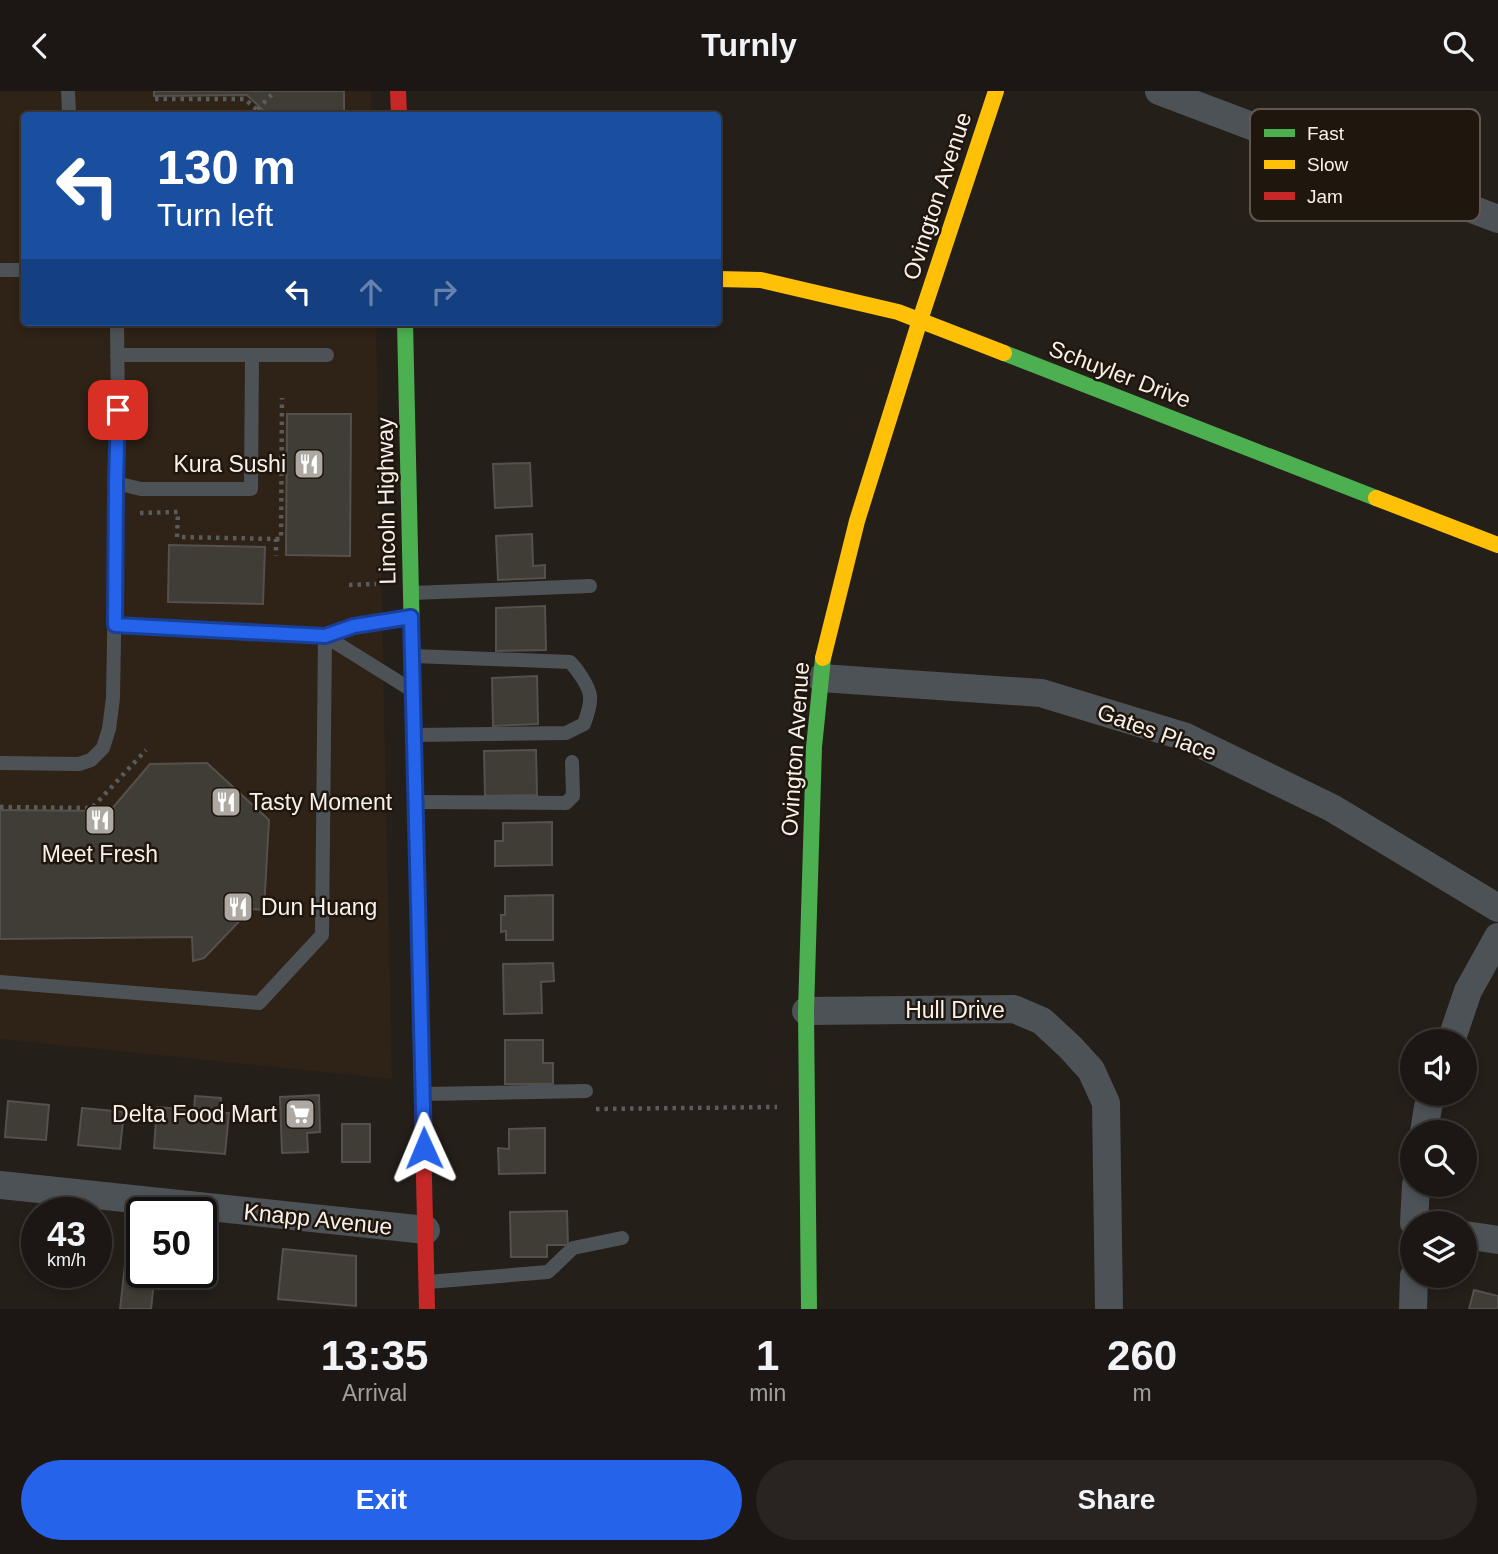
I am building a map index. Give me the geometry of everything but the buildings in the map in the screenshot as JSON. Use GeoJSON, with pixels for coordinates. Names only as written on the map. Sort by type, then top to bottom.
{"type":"FeatureCollection","features":[{"type":"Feature","properties":{"kind":"street"},"geometry":{"type":"LineString","coordinates":[[398,91],[399,112]]}},
{"type":"Feature","properties":{"kind":"street","name":"Ovington Avenue"},"geometry":{"type":"LineString","coordinates":[[809,1309],[806,1011],[814,747],[822,662],[857,521],[996,91]]}},
{"type":"Feature","properties":{"kind":"street"},"geometry":{"type":"LineString","coordinates":[[1159,91],[1250,125]]}},
{"type":"Feature","properties":{"kind":"street"},"geometry":{"type":"LineString","coordinates":[[1480,212],[1498,219]]}},
{"type":"Feature","properties":{"kind":"street","name":"Schuyler Drive"},"geometry":{"type":"LineString","coordinates":[[721,279],[761,280],[898,312],[1498,545]]}},
{"type":"Feature","properties":{"kind":"street","name":"Lincoln Highway"},"geometry":{"type":"LineString","coordinates":[[405,326],[427,1309]]}},
{"type":"Feature","properties":{"kind":"street","name":"Gates Place"},"geometry":{"type":"LineString","coordinates":[[821,678],[1041,693],[1186,737],[1332,808],[1498,908]]}},
{"type":"Feature","properties":{"kind":"street"},"geometry":{"type":"LineString","coordinates":[[1455,1029],[1468,991],[1498,937]]}},
{"type":"Feature","properties":{"kind":"street","name":"Hull Drive"},"geometry":{"type":"LineString","coordinates":[[806,1011],[1014,1009],[1042,1021],[1070,1047],[1091,1070],[1107,1103],[1109,1309]]}},
{"type":"Feature","properties":{"kind":"street","name":"Knapp Avenue"},"geometry":{"type":"LineString","coordinates":[[0,1185],[426,1230]]}},
{"type":"Feature","properties":{"kind":"street"},"geometry":{"type":"LineString","coordinates":[[1477,1237],[1498,1240]]}},
{"type":"Feature","properties":{"kind":"street"},"geometry":{"type":"LineString","coordinates":[[1413,1288],[1413,1309]]}},
{"type":"Feature","properties":{"kind":"lane"},"geometry":{"type":"LineString","coordinates":[[68,91],[69,112]]}},
{"type":"Feature","properties":{"kind":"lane"},"geometry":{"type":"LineString","coordinates":[[0,270],[21,270]]}},
{"type":"Feature","properties":{"kind":"lane"},"geometry":{"type":"LineString","coordinates":[[0,763],[79,764],[92,759],[103,748],[109,729],[113,698],[115,625],[117,326]]}},
{"type":"Feature","properties":{"kind":"lane"},"geometry":{"type":"LineString","coordinates":[[117,355],[327,355]]}},
{"type":"Feature","properties":{"kind":"lane"},"geometry":{"type":"LineString","coordinates":[[116,483],[141,489],[251,489],[252,355]]}},
{"type":"Feature","properties":{"kind":"lane"},"geometry":{"type":"LineString","coordinates":[[411,593],[590,586]]}},
{"type":"Feature","properties":{"kind":"lane"},"geometry":{"type":"LineString","coordinates":[[115,625],[325,636],[354,626],[411,617]]}},
{"type":"Feature","properties":{"kind":"lane"},"geometry":{"type":"LineString","coordinates":[[325,636],[413,691]]}},
{"type":"Feature","properties":{"kind":"lane"},"geometry":{"type":"LineString","coordinates":[[0,982],[259,1003],[323,935],[325,636]]}},
{"type":"Feature","properties":{"kind":"lane"},"geometry":{"type":"LineString","coordinates":[[412,656],[570,662],[577,669],[590,695],[589,712],[584,724],[566,733],[414,735]]}},
{"type":"Feature","properties":{"kind":"lane"},"geometry":{"type":"LineString","coordinates":[[416,802],[566,803],[573,796],[572,762]]}},
{"type":"Feature","properties":{"kind":"lane"},"geometry":{"type":"LineString","coordinates":[[423,1094],[586,1091]]}},
{"type":"Feature","properties":{"kind":"lane"},"geometry":{"type":"LineString","coordinates":[[427,1282],[548,1272],[573,1248],[622,1238]]}},
{"type":"Feature","properties":{"kind":"path"},"geometry":{"type":"LineString","coordinates":[[257,110],[275,91]]}},
{"type":"Feature","properties":{"kind":"path"},"geometry":{"type":"LineString","coordinates":[[155,99],[245,99],[259,112]]}},
{"type":"Feature","properties":{"kind":"path"},"geometry":{"type":"LineString","coordinates":[[139,513],[178,512],[177,537],[281,539],[282,398]]}},
{"type":"Feature","properties":{"kind":"path"},"geometry":{"type":"LineString","coordinates":[[276,539],[276,556]]}},
{"type":"Feature","properties":{"kind":"path"},"geometry":{"type":"LineString","coordinates":[[349,585],[376,584]]}},
{"type":"Feature","properties":{"kind":"path"},"geometry":{"type":"LineString","coordinates":[[0,807],[92,808],[146,750]]}},
{"type":"Feature","properties":{"kind":"path"},"geometry":{"type":"LineString","coordinates":[[594,1109],[783,1107]]}},
{"type":"Feature","properties":{"kind":"shaded area"},"geometry":{"type":"Polygon","coordinates":[[[0,91],[371,91],[372,112],[21,112],[21,326],[376,326],[392,1079],[0,1039],[0,91]]]}},
{"type":"Feature","properties":{"kind":"traffic: fast"},"geometry":{"type":"LineString","coordinates":[[405,326],[419,959]]}},
{"type":"Feature","properties":{"kind":"traffic: fast"},"geometry":{"type":"LineString","coordinates":[[1004,353],[1376,498]]}},
{"type":"Feature","properties":{"kind":"traffic: fast"},"geometry":{"type":"LineString","coordinates":[[809,1309],[806,1011],[814,747],[823,658]]}},
{"type":"Feature","properties":{"kind":"traffic: slow"},"geometry":{"type":"LineString","coordinates":[[823,658],[857,521],[996,91]]}},
{"type":"Feature","properties":{"kind":"traffic: slow"},"geometry":{"type":"LineString","coordinates":[[721,279],[761,280],[898,312],[1004,353]]}},
{"type":"Feature","properties":{"kind":"traffic: slow"},"geometry":{"type":"LineString","coordinates":[[1376,498],[1498,545]]}},
{"type":"Feature","properties":{"kind":"traffic: jam"},"geometry":{"type":"LineString","coordinates":[[398,91],[399,112]]}},
{"type":"Feature","properties":{"kind":"traffic: jam"},"geometry":{"type":"LineString","coordinates":[[419,959],[427,1309]]}},
{"type":"Feature","properties":{"kind":"place","name":"Kura Sushi"},"geometry":{"type":"Point","coordinates":[309,464]}},
{"type":"Feature","properties":{"kind":"place","name":"Tasty Moment"},"geometry":{"type":"Point","coordinates":[226,802]}},
{"type":"Feature","properties":{"kind":"place","name":"Meet Fresh"},"geometry":{"type":"Point","coordinates":[100,820]}},
{"type":"Feature","properties":{"kind":"place","name":"Dun Huang"},"geometry":{"type":"Point","coordinates":[238,907]}},
{"type":"Feature","properties":{"kind":"place","name":"Delta Food Mart"},"geometry":{"type":"Point","coordinates":[300,1114]}},
{"type":"Feature","properties":{"kind":"route"},"geometry":{"type":"LineString","coordinates":[[118,410],[115,625],[325,636],[354,626],[411,617],[424,1148]]}}]}
